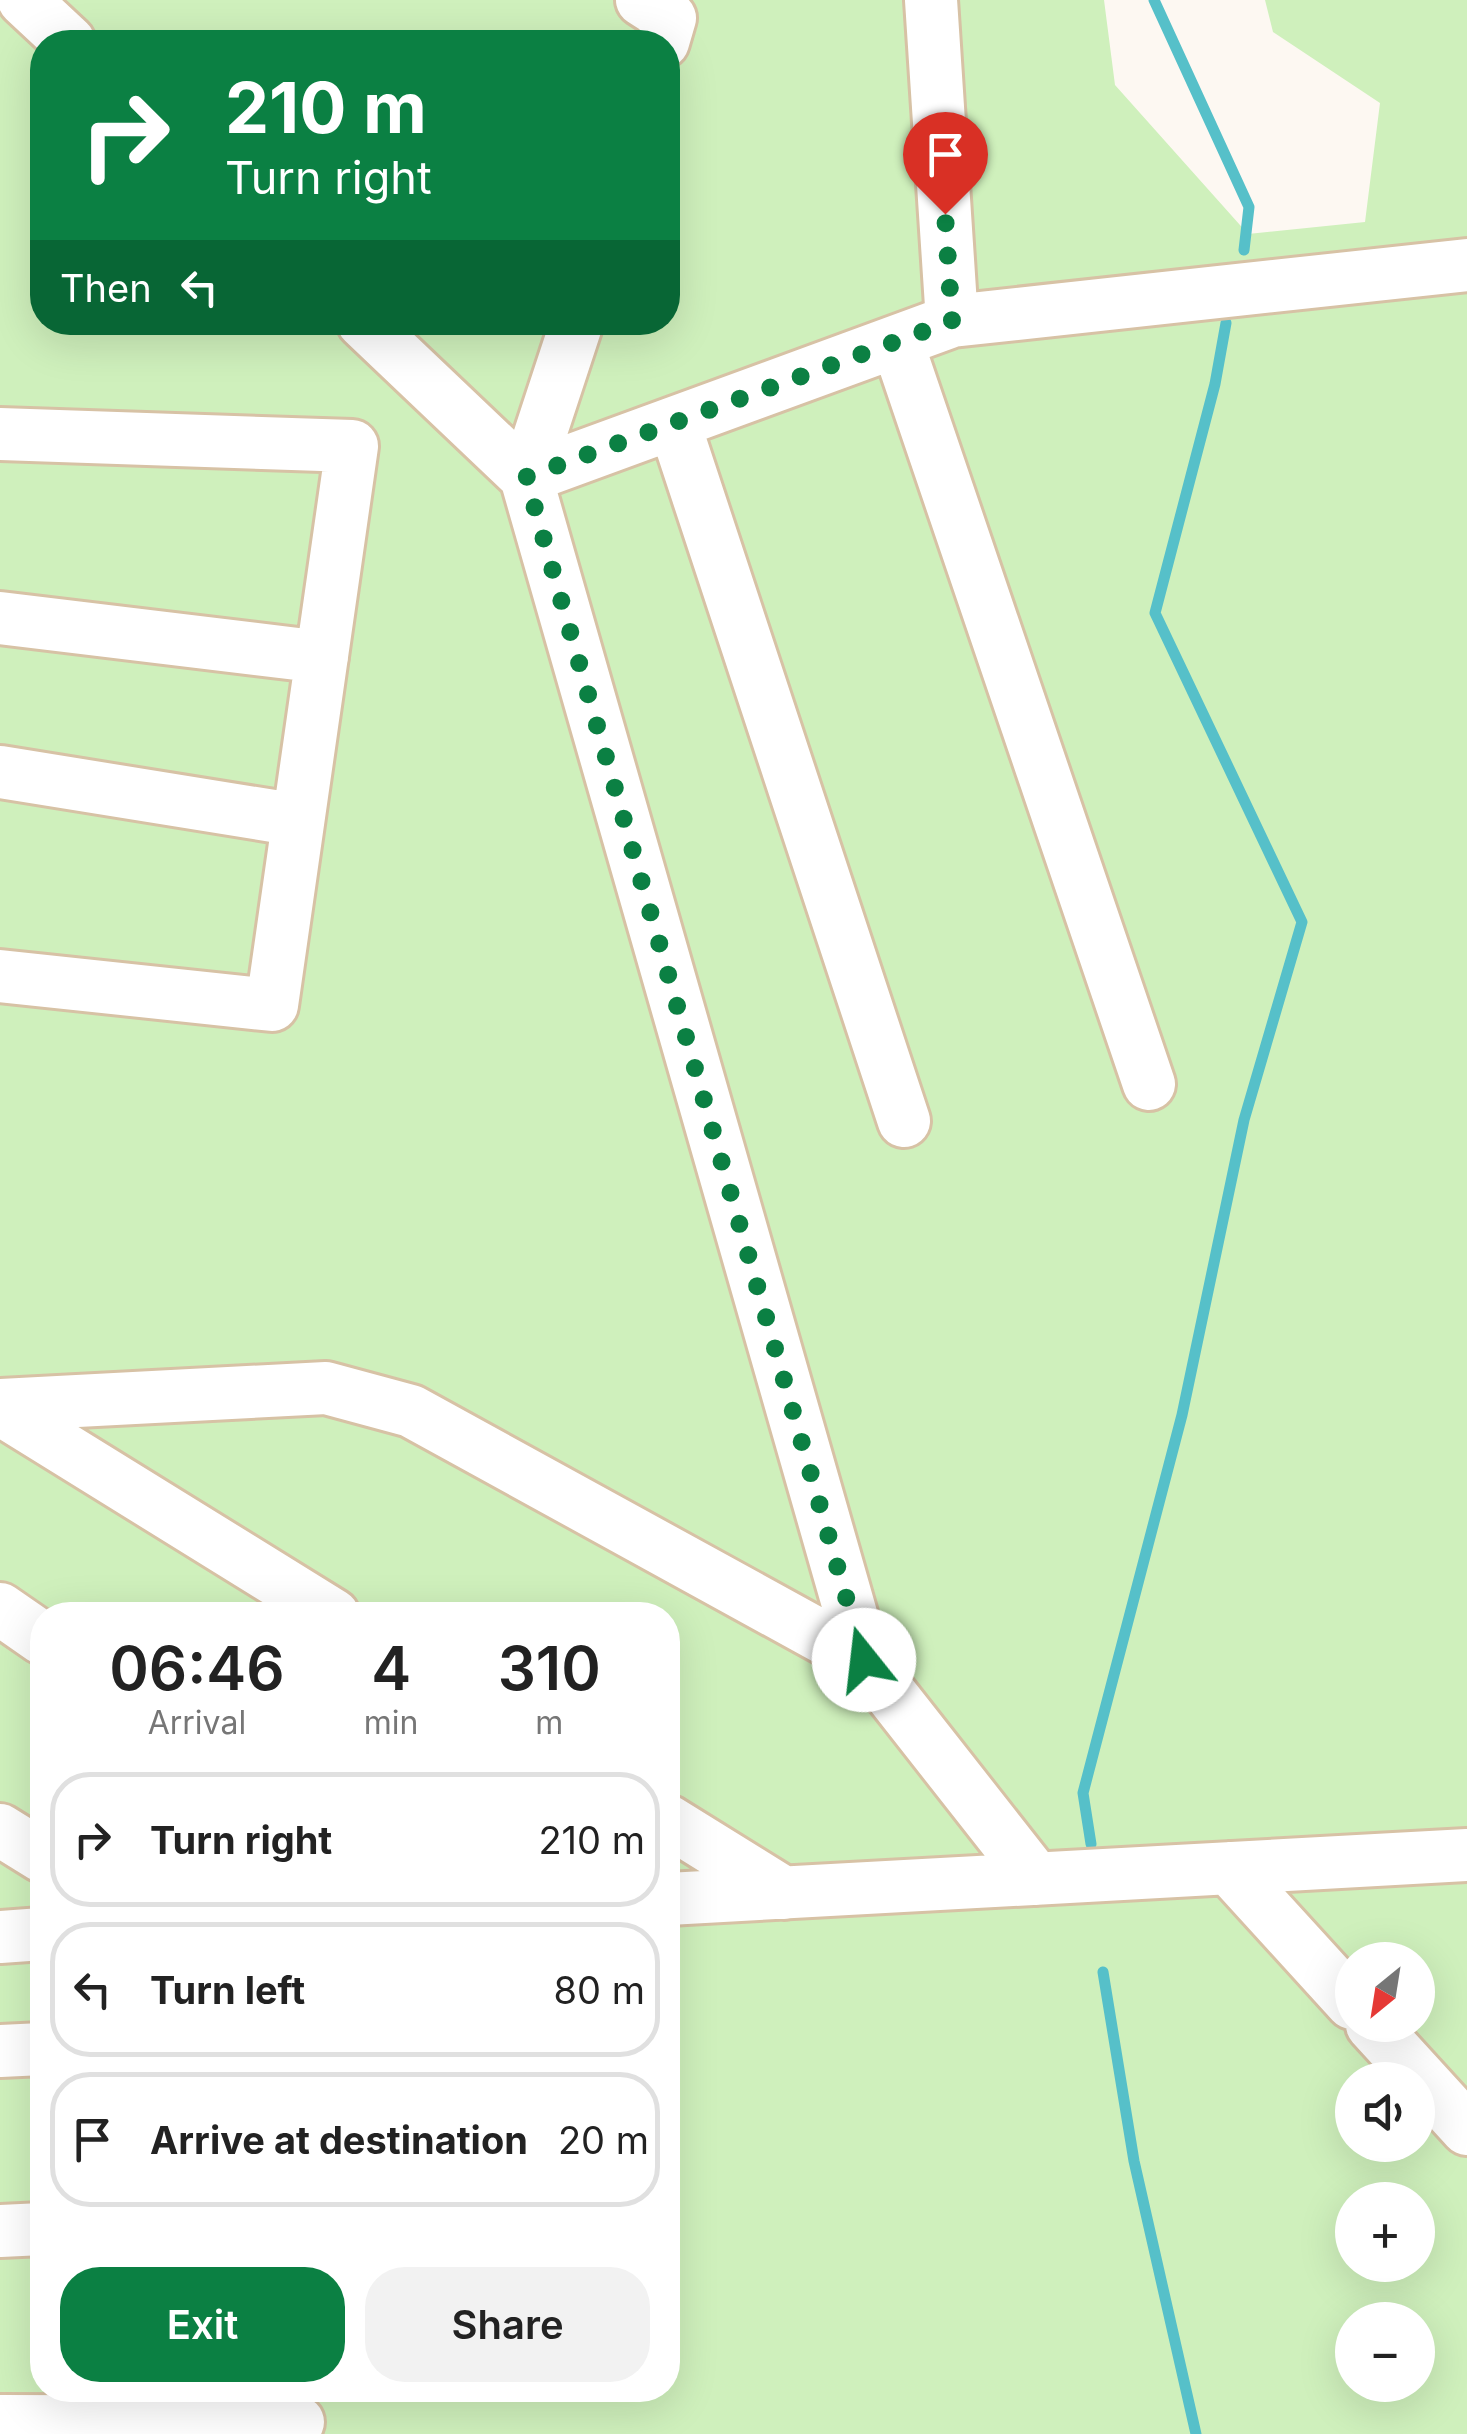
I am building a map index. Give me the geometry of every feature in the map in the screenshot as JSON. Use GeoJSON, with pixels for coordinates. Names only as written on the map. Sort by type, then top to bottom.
{"type":"FeatureCollection","features":[{"type":"Feature","properties":{"kind":"lane"},"geometry":{"type":"LineString","coordinates":[[25,0],[56,30]]}},
{"type":"Feature","properties":{"kind":"lane"},"geometry":{"type":"LineString","coordinates":[[931,0],[952,321]]}},
{"type":"Feature","properties":{"kind":"lane"},"geometry":{"type":"LineString","coordinates":[[526,477],[952,321],[1467,264]]}},
{"type":"Feature","properties":{"kind":"lane"},"geometry":{"type":"LineString","coordinates":[[378,335],[526,477],[864,1660],[1036,1879]]}},
{"type":"Feature","properties":{"kind":"lane"},"geometry":{"type":"LineString","coordinates":[[526,477],[573,335]]}},
{"type":"Feature","properties":{"kind":"lane"},"geometry":{"type":"LineString","coordinates":[[897,342],[1148,1084]]}},
{"type":"Feature","properties":{"kind":"lane"},"geometry":{"type":"LineString","coordinates":[[674,423],[904,1121]]}},
{"type":"Feature","properties":{"kind":"lane"},"geometry":{"type":"LineString","coordinates":[[0,434],[352,446],[272,1005],[0,976]]}},
{"type":"Feature","properties":{"kind":"lane"},"geometry":{"type":"LineString","coordinates":[[0,618],[322,657]]}},
{"type":"Feature","properties":{"kind":"lane"},"geometry":{"type":"LineString","coordinates":[[0,772],[298,820]]}},
{"type":"Feature","properties":{"kind":"lane"},"geometry":{"type":"LineString","coordinates":[[0,1407],[326,1388],[411,1411],[864,1660]]}},
{"type":"Feature","properties":{"kind":"lane"},"geometry":{"type":"LineString","coordinates":[[0,1407],[313,1602]]}},
{"type":"Feature","properties":{"kind":"lane"},"geometry":{"type":"LineString","coordinates":[[0,1610],[30,1630]]}},
{"type":"Feature","properties":{"kind":"lane"},"geometry":{"type":"LineString","coordinates":[[680,1828],[784,1893]]}},
{"type":"Feature","properties":{"kind":"lane"},"geometry":{"type":"LineString","coordinates":[[0,1830],[30,1849]]}},
{"type":"Feature","properties":{"kind":"lane"},"geometry":{"type":"LineString","coordinates":[[680,1898],[1467,1855]]}},
{"type":"Feature","properties":{"kind":"lane"},"geometry":{"type":"LineString","coordinates":[[1229,1868],[1335,1984]]}},
{"type":"Feature","properties":{"kind":"lane"},"geometry":{"type":"LineString","coordinates":[[0,1937],[30,1935]]}},
{"type":"Feature","properties":{"kind":"lane"},"geometry":{"type":"LineString","coordinates":[[1388,2042],[1467,2128]]}},
{"type":"Feature","properties":{"kind":"lane"},"geometry":{"type":"LineString","coordinates":[[0,2051],[30,2050]]}},
{"type":"Feature","properties":{"kind":"lane"},"geometry":{"type":"LineString","coordinates":[[0,2231],[30,2230]]}},
{"type":"Feature","properties":{"kind":"lane"},"geometry":{"type":"LineString","coordinates":[[0,2421],[89,2415],[300,2416]]}},
{"type":"Feature","properties":{"kind":"green space"},"geometry":{"type":"Polygon","coordinates":[[[0,0],[1104,0],[1115,85],[1248,234],[1365,222],[1380,103],[1273,32],[1265,0],[1467,0],[1467,2434],[0,2434],[0,0]]]}},
{"type":"Feature","properties":{"kind":"waterway"},"geometry":{"type":"LineString","coordinates":[[1154,0],[1249,207],[1244,250]]}},
{"type":"Feature","properties":{"kind":"waterway"},"geometry":{"type":"LineString","coordinates":[[1091,1844],[1083,1793],[1182,1415],[1244,1120],[1302,922],[1155,613],[1215,384],[1226,323]]}},
{"type":"Feature","properties":{"kind":"waterway"},"geometry":{"type":"LineString","coordinates":[[1103,1972],[1134,2161],[1196,2434]]}},
{"type":"Feature","properties":{"kind":"route"},"geometry":{"type":"LineString","coordinates":[[864,1660],[526,477],[952,321],[945,214]]}}]}
